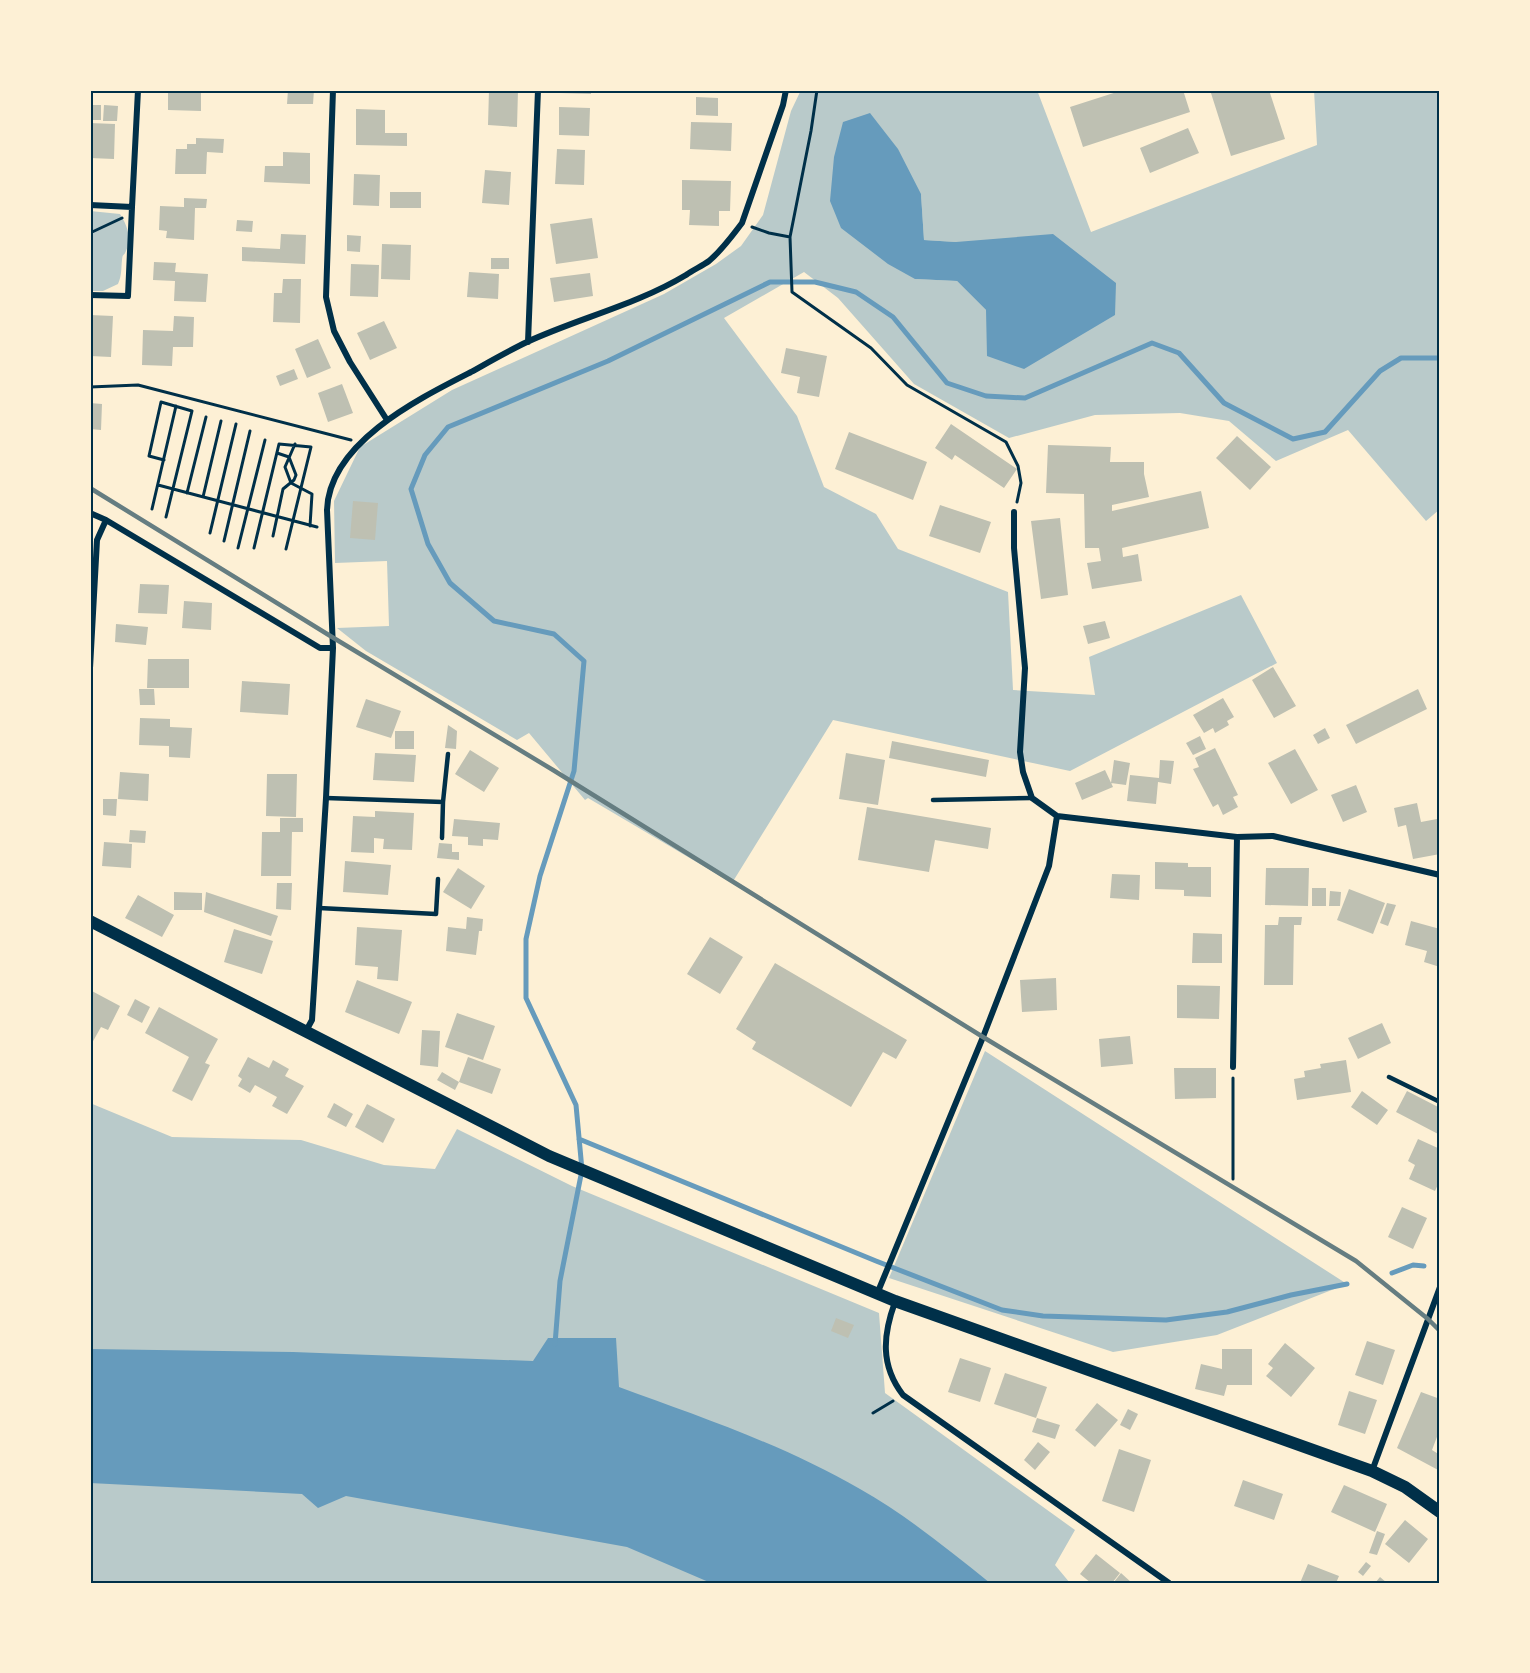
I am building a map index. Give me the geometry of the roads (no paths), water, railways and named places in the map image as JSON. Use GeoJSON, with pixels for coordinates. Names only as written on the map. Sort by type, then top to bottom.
{"type":"FeatureCollection","features":[{"type":"Feature","properties":{"kind":"main road"},"geometry":{"type":"LineString","coordinates":[[90,921],[549,1156],[895,1301],[1372,1471],[1405,1487],[1440,1512]]}},
{"type":"Feature","properties":{"kind":"street"},"geometry":{"type":"LineString","coordinates":[[90,295],[128,296],[138,90]]}},
{"type":"Feature","properties":{"kind":"street"},"geometry":{"type":"LineString","coordinates":[[333,90],[326,297],[334,331],[350,362],[387,420]]}},
{"type":"Feature","properties":{"kind":"street"},"geometry":{"type":"LineString","coordinates":[[528,342],[538,90]]}},
{"type":"Feature","properties":{"kind":"street"},"geometry":{"type":"LineString","coordinates":[[306,1031],[312,1020],[326,798],[333,648],[327,498],[332,484],[341,468],[360,444],[387,420],[448,384],[528,342],[660,290],[709,261],[731,239],[742,223],[783,105],[786,90]]}},
{"type":"Feature","properties":{"kind":"street"},"geometry":{"type":"LineString","coordinates":[[90,205],[132,207]]}},
{"type":"Feature","properties":{"kind":"street"},"geometry":{"type":"LineString","coordinates":[[1014,512],[1014,548],[1024,668],[1020,752],[1023,772],[1032,798],[1057,816],[1237,837],[1273,836],[1440,875]]}},
{"type":"Feature","properties":{"kind":"street"},"geometry":{"type":"LineString","coordinates":[[90,513],[106,520],[320,648],[333,648]]}},
{"type":"Feature","properties":{"kind":"street"},"geometry":{"type":"LineString","coordinates":[[90,668],[97,540],[106,520]]}},
{"type":"Feature","properties":{"kind":"street"},"geometry":{"type":"LineString","coordinates":[[877,1294],[983,1037],[1049,866],[1057,816]]}},
{"type":"Feature","properties":{"kind":"street"},"geometry":{"type":"LineString","coordinates":[[1233,1067],[1237,837]]}},
{"type":"Feature","properties":{"kind":"street"},"geometry":{"type":"LineString","coordinates":[[1372,1471],[1440,1287]]}},
{"type":"Feature","properties":{"kind":"street"},"geometry":{"type":"LineString","coordinates":[[895,1301],[888,1322],[885,1352],[890,1374],[903,1395],[1169,1583]]}},
{"type":"Feature","properties":{"kind":"lane"},"geometry":{"type":"LineString","coordinates":[[442,838],[448,754]]}},
{"type":"Feature","properties":{"kind":"lane"},"geometry":{"type":"LineString","coordinates":[[326,798],[443,802]]}},
{"type":"Feature","properties":{"kind":"lane"},"geometry":{"type":"LineString","coordinates":[[933,800],[1032,798]]}},
{"type":"Feature","properties":{"kind":"lane"},"geometry":{"type":"LineString","coordinates":[[319,908],[436,914],[438,879]]}},
{"type":"Feature","properties":{"kind":"lane"},"geometry":{"type":"LineString","coordinates":[[1389,1077],[1440,1102]]}},
{"type":"Feature","properties":{"kind":"water"},"geometry":{"type":"Polygon","coordinates":[[[870,113],[898,149],[921,194],[924,240],[956,242],[1053,234],[1116,283],[1115,315],[1024,369],[987,356],[986,310],[957,281],[915,279],[888,264],[841,228],[830,201],[834,157],[843,122],[870,113]]]}},
{"type":"Feature","properties":{"kind":"water"},"geometry":{"type":"Polygon","coordinates":[[[548,1338],[616,1338],[619,1387],[772,1445],[831,1473],[911,1521],[990,1583],[711,1583],[627,1547],[346,1496],[318,1508],[302,1494],[90,1483],[90,1349],[293,1352],[533,1361],[548,1338]]]}},
{"type":"Feature","properties":{"kind":"waterway"},"geometry":{"type":"LineString","coordinates":[[555,1344],[560,1281],[582,1170],[576,1105],[526,998],[526,939],[540,876],[574,771],[584,661],[554,634],[494,621],[450,583],[428,544],[411,489],[425,455],[448,427],[608,361],[770,282],[815,282],[856,292],[893,317],[947,383],[986,396],[1025,398],[1152,343],[1179,353],[1224,403],[1293,439],[1325,432],[1380,371],[1401,358],[1440,358]]}},
{"type":"Feature","properties":{"kind":"waterway"},"geometry":{"type":"LineString","coordinates":[[579,1139],[1002,1310],[1043,1316],[1166,1320],[1227,1312],[1291,1295],[1347,1284]]}},
{"type":"Feature","properties":{"kind":"waterway"},"geometry":{"type":"LineString","coordinates":[[1392,1273],[1413,1265],[1424,1266]]}},
{"type":"Feature","properties":{"kind":"railway"},"geometry":{"type":"LineString","coordinates":[[90,488],[553,770],[983,1037],[1356,1261],[1440,1331]]}}]}
